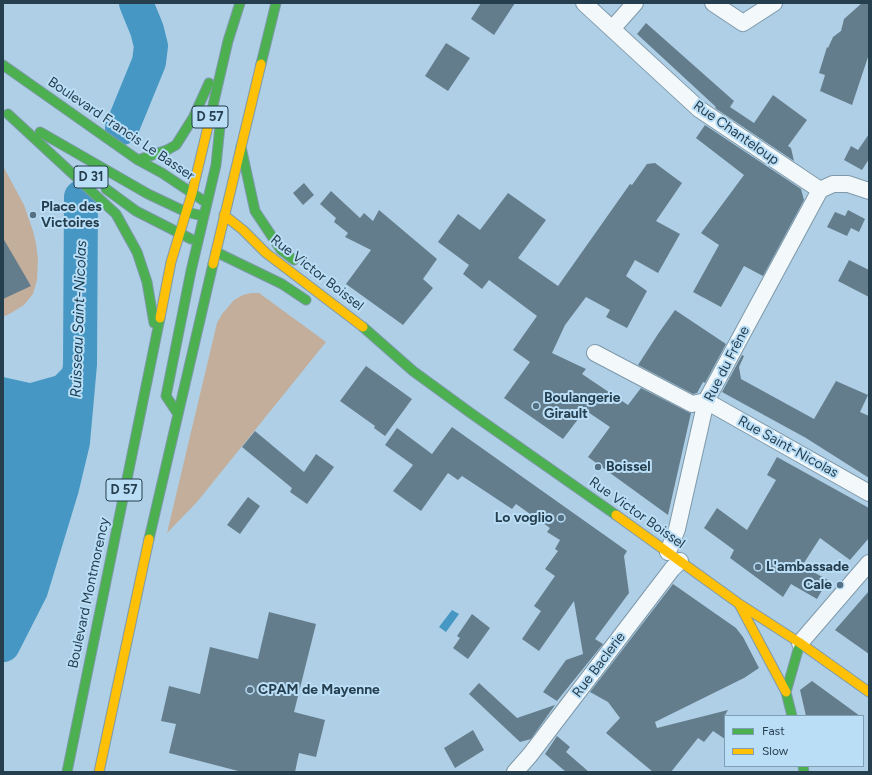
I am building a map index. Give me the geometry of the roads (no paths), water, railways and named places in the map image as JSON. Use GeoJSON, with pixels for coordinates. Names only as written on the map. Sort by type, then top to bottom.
{"type":"FeatureCollection","features":[{"type":"Feature","properties":{"kind":"main road","name":"D 57"},"geometry":{"type":"LineString","coordinates":[[179,233],[192,193],[228,41],[240,3]]}},
{"type":"Feature","properties":{"kind":"main road","name":"D 57"},"geometry":{"type":"LineString","coordinates":[[99,772],[159,493],[178,414],[214,213],[241,147],[276,3]]}},
{"type":"Feature","properties":{"kind":"main road"},"geometry":{"type":"LineString","coordinates":[[178,414],[166,396],[207,247],[214,213],[216,166],[228,41]]}},
{"type":"Feature","properties":{"kind":"main road"},"geometry":{"type":"LineString","coordinates":[[138,160],[167,150],[176,145],[193,118],[228,41]]}},
{"type":"Feature","properties":{"kind":"main road","name":"Boulevard Francis Le Basser"},"geometry":{"type":"LineString","coordinates":[[3,65],[138,160],[192,193],[214,213]]}},
{"type":"Feature","properties":{"kind":"main road"},"geometry":{"type":"LineString","coordinates":[[5,112],[144,191],[186,212],[214,213]]}},
{"type":"Feature","properties":{"kind":"main road"},"geometry":{"type":"LineString","coordinates":[[5,112],[116,214],[137,252],[147,282],[156,334]]}},
{"type":"Feature","properties":{"kind":"main road","name":"D 31"},"geometry":{"type":"LineString","coordinates":[[5,112],[86,174]]}},
{"type":"Feature","properties":{"kind":"main road"},"geometry":{"type":"LineString","coordinates":[[241,147],[255,211],[281,250],[298,263]]}},
{"type":"Feature","properties":{"kind":"main road","name":"D 31"},"geometry":{"type":"LineString","coordinates":[[99,184],[136,211],[179,233]]}},
{"type":"Feature","properties":{"kind":"main road","name":"Rue Victor Boissel"},"geometry":{"type":"LineString","coordinates":[[214,213],[243,230],[266,253],[367,330],[413,370],[472,414],[674,556],[738,603],[869,692]]}},
{"type":"Feature","properties":{"kind":"main road"},"geometry":{"type":"LineString","coordinates":[[179,233],[207,247]]}},
{"type":"Feature","properties":{"kind":"main road","name":"Boulevard Montmorency"},"geometry":{"type":"LineString","coordinates":[[67,772],[156,334],[179,233]]}},
{"type":"Feature","properties":{"kind":"main road","name":"Rue Victor Boissel"},"geometry":{"type":"LineString","coordinates":[[207,247],[282,284],[316,307]]}},
{"type":"Feature","properties":{"kind":"main road"},"geometry":{"type":"LineString","coordinates":[[374,323],[392,353]]}},
{"type":"Feature","properties":{"kind":"main road","name":"Rue Victor Boissel"},"geometry":{"type":"LineString","coordinates":[[362,339],[392,353]]}},
{"type":"Feature","properties":{"kind":"main road"},"geometry":{"type":"LineString","coordinates":[[738,603],[786,692],[792,715]]}},
{"type":"Feature","properties":{"kind":"main road"},"geometry":{"type":"LineString","coordinates":[[786,692],[800,644]]}},
{"type":"Feature","properties":{"kind":"street","name":"Rue Chanteloup"},"geometry":{"type":"LineString","coordinates":[[584,3],[699,109],[820,190]]}},
{"type":"Feature","properties":{"kind":"street"},"geometry":{"type":"LineString","coordinates":[[612,29],[635,3]]}},
{"type":"Feature","properties":{"kind":"street"},"geometry":{"type":"LineString","coordinates":[[713,3],[743,24],[774,3]]}},
{"type":"Feature","properties":{"kind":"street"},"geometry":{"type":"LineString","coordinates":[[820,190],[833,184],[848,184],[869,191]]}},
{"type":"Feature","properties":{"kind":"street","name":"Rue du Frêne"},"geometry":{"type":"LineString","coordinates":[[674,556],[677,528],[706,401],[820,190]]}},
{"type":"Feature","properties":{"kind":"street"},"geometry":{"type":"LineString","coordinates":[[595,352],[692,404],[706,401]]}},
{"type":"Feature","properties":{"kind":"street","name":"Rue Saint-Nicolas"},"geometry":{"type":"LineString","coordinates":[[706,401],[869,493]]}},
{"type":"Feature","properties":{"kind":"street","name":"Rue Baclerie"},"geometry":{"type":"LineString","coordinates":[[517,771],[672,569],[674,556]]}},
{"type":"Feature","properties":{"kind":"street"},"geometry":{"type":"LineString","coordinates":[[800,644],[869,563]]}},
{"type":"Feature","properties":{"kind":"water"},"geometry":{"type":"Polygon","coordinates":[[[68,359],[67,438],[64,453],[4,618],[3,377],[30,383],[55,376],[65,366],[68,359]]]}},
{"type":"Feature","properties":{"kind":"water"},"geometry":{"type":"Polygon","coordinates":[[[452,610],[459,614],[446,632],[439,627],[452,610]]]}},
{"type":"Feature","properties":{"kind":"waterway"},"geometry":{"type":"LineString","coordinates":[[122,128],[149,62],[151,46],[147,30],[136,3]]}},
{"type":"Feature","properties":{"kind":"waterway","name":"Ruisseau Saint-Nicolas"},"geometry":{"type":"LineString","coordinates":[[3,645],[31,590],[62,488],[73,442],[80,364],[81,197]]}},
{"type":"Feature","properties":{"kind":"place","name":"Place des Victoires"},"geometry":{"type":"Point","coordinates":[33,215]}},
{"type":"Feature","properties":{"kind":"place","name":"Boulangerie Girault"},"geometry":{"type":"Point","coordinates":[536,406]}},
{"type":"Feature","properties":{"kind":"place","name":"Boissel"},"geometry":{"type":"Point","coordinates":[598,467]}},
{"type":"Feature","properties":{"kind":"place","name":"Lo voglio"},"geometry":{"type":"Point","coordinates":[561,518]}},
{"type":"Feature","properties":{"kind":"place","name":"L'ambassade"},"geometry":{"type":"Point","coordinates":[758,567]}},
{"type":"Feature","properties":{"kind":"place","name":"Cale"},"geometry":{"type":"Point","coordinates":[840,585]}},
{"type":"Feature","properties":{"kind":"place","name":"CPAM de Mayenne"},"geometry":{"type":"Point","coordinates":[250,690]}}]}
